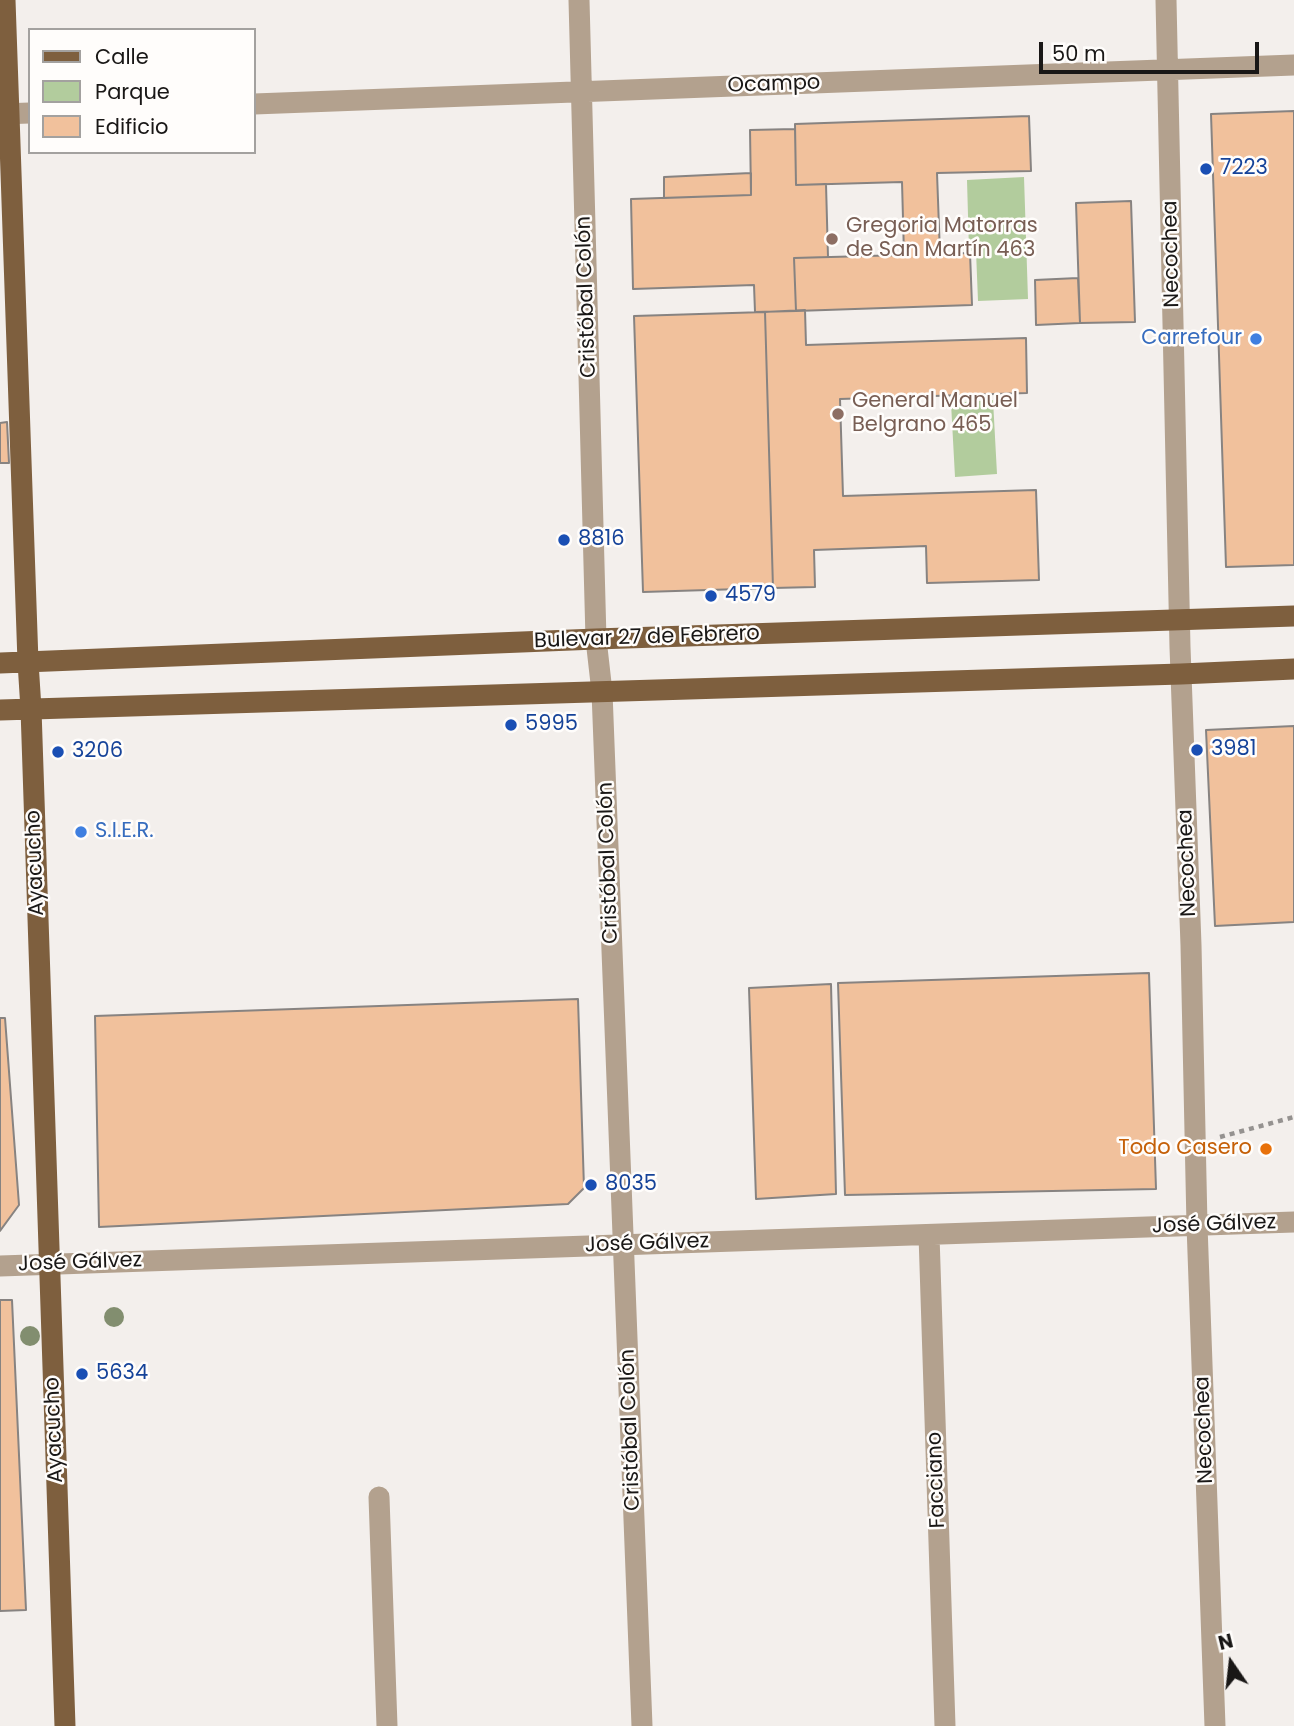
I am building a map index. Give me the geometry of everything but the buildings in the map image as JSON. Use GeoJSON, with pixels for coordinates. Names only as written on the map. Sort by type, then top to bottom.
{"type":"FeatureCollection","features":[{"type":"Feature","properties":{"kind":"main road","name":"Ayacucho"},"geometry":{"type":"LineString","coordinates":[[5,0],[13,113],[28,662],[32,709],[65,1726]]}},
{"type":"Feature","properties":{"kind":"main road","name":"Bulevar 27 de Febrero"},"geometry":{"type":"LineString","coordinates":[[0,663],[597,639],[1294,616]]}},
{"type":"Feature","properties":{"kind":"main road"},"geometry":{"type":"LineString","coordinates":[[0,710],[1294,669]]}},
{"type":"Feature","properties":{"kind":"street","name":"Cristóbal Colón"},"geometry":{"type":"LineString","coordinates":[[579,0],[597,639],[603,692],[642,1726]]}},
{"type":"Feature","properties":{"kind":"street","name":"Necochea"},"geometry":{"type":"LineString","coordinates":[[1166,0],[1181,674],[1215,1726]]}},
{"type":"Feature","properties":{"kind":"street","name":"Ocampo"},"geometry":{"type":"LineString","coordinates":[[256,104],[1294,65]]}},
{"type":"Feature","properties":{"kind":"street","name":"José Gálvez"},"geometry":{"type":"LineString","coordinates":[[0,1266],[1294,1222]]}},
{"type":"Feature","properties":{"kind":"street","name":"Facciano"},"geometry":{"type":"LineString","coordinates":[[929,1235],[945,1726]]}},
{"type":"Feature","properties":{"kind":"street"},"geometry":{"type":"LineString","coordinates":[[379,1497],[387,1726]]}},
{"type":"Feature","properties":{"kind":"path"},"geometry":{"type":"LineString","coordinates":[[1195,1144],[1294,1117]]}},
{"type":"Feature","properties":{"kind":"green space"},"geometry":{"type":"Polygon","coordinates":[[[1024,177],[1028,299],[978,301],[976,251],[969,251],[967,180],[1024,177]]]}},
{"type":"Feature","properties":{"kind":"green space"},"geometry":{"type":"Polygon","coordinates":[[[993,400],[997,474],[955,477],[951,403],[993,400]]]}},
{"type":"Feature","properties":{"kind":"place","name":"7223"},"geometry":{"type":"Point","coordinates":[1206,169]}},
{"type":"Feature","properties":{"kind":"place","name":"Gregoria Matorras de San Martín 463"},"geometry":{"type":"Point","coordinates":[832,239]}},
{"type":"Feature","properties":{"kind":"place","name":"Carrefour"},"geometry":{"type":"Point","coordinates":[1256,339]}},
{"type":"Feature","properties":{"kind":"place","name":"General Manuel Belgrano 465"},"geometry":{"type":"Point","coordinates":[838,414]}},
{"type":"Feature","properties":{"kind":"place","name":"8816"},"geometry":{"type":"Point","coordinates":[564,540]}},
{"type":"Feature","properties":{"kind":"place","name":"4579"},"geometry":{"type":"Point","coordinates":[711,596]}},
{"type":"Feature","properties":{"kind":"place","name":"5995"},"geometry":{"type":"Point","coordinates":[511,725]}},
{"type":"Feature","properties":{"kind":"place","name":"3981"},"geometry":{"type":"Point","coordinates":[1197,750]}},
{"type":"Feature","properties":{"kind":"place","name":"3206"},"geometry":{"type":"Point","coordinates":[58,752]}},
{"type":"Feature","properties":{"kind":"place","name":"S.I.E.R."},"geometry":{"type":"Point","coordinates":[81,832]}},
{"type":"Feature","properties":{"kind":"place","name":"Todo Casero"},"geometry":{"type":"Point","coordinates":[1266,1149]}},
{"type":"Feature","properties":{"kind":"place","name":"8035"},"geometry":{"type":"Point","coordinates":[591,1185]}},
{"type":"Feature","properties":{"kind":"place","name":"5634"},"geometry":{"type":"Point","coordinates":[82,1374]}}]}
